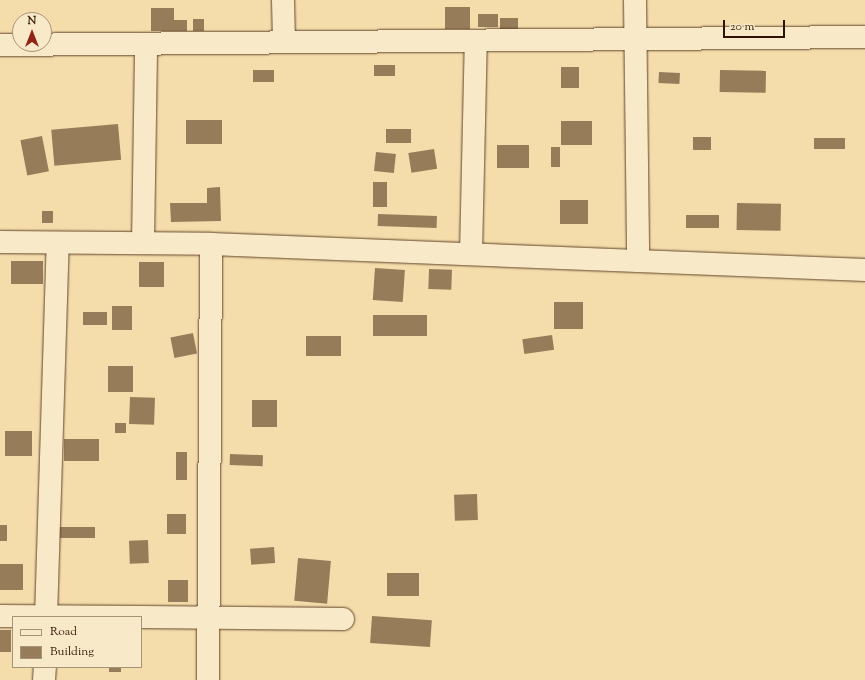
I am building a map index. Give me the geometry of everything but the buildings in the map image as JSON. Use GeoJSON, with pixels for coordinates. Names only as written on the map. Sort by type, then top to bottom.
{"type":"FeatureCollection","features":[{"type":"Feature","properties":{"kind":"street"},"geometry":{"type":"LineString","coordinates":[[283,0],[284,42]]}},
{"type":"Feature","properties":{"kind":"street"},"geometry":{"type":"LineString","coordinates":[[635,0],[634,39],[638,261]]}},
{"type":"Feature","properties":{"kind":"street"},"geometry":{"type":"LineString","coordinates":[[0,45],[865,37]]}},
{"type":"Feature","properties":{"kind":"street"},"geometry":{"type":"LineString","coordinates":[[471,254],[476,41]]}},
{"type":"Feature","properties":{"kind":"street"},"geometry":{"type":"LineString","coordinates":[[143,243],[146,44]]}},
{"type":"Feature","properties":{"kind":"street"},"geometry":{"type":"LineString","coordinates":[[0,242],[211,244],[865,270]]}},
{"type":"Feature","properties":{"kind":"street"},"geometry":{"type":"LineString","coordinates":[[46,616],[58,243]]}},
{"type":"Feature","properties":{"kind":"street"},"geometry":{"type":"LineString","coordinates":[[208,680],[211,244]]}},
{"type":"Feature","properties":{"kind":"street"},"geometry":{"type":"LineString","coordinates":[[0,616],[12,616]]}},
{"type":"Feature","properties":{"kind":"street"},"geometry":{"type":"LineString","coordinates":[[142,617],[343,619]]}},
{"type":"Feature","properties":{"kind":"street"},"geometry":{"type":"LineString","coordinates":[[44,680],[45,668]]}}]}
